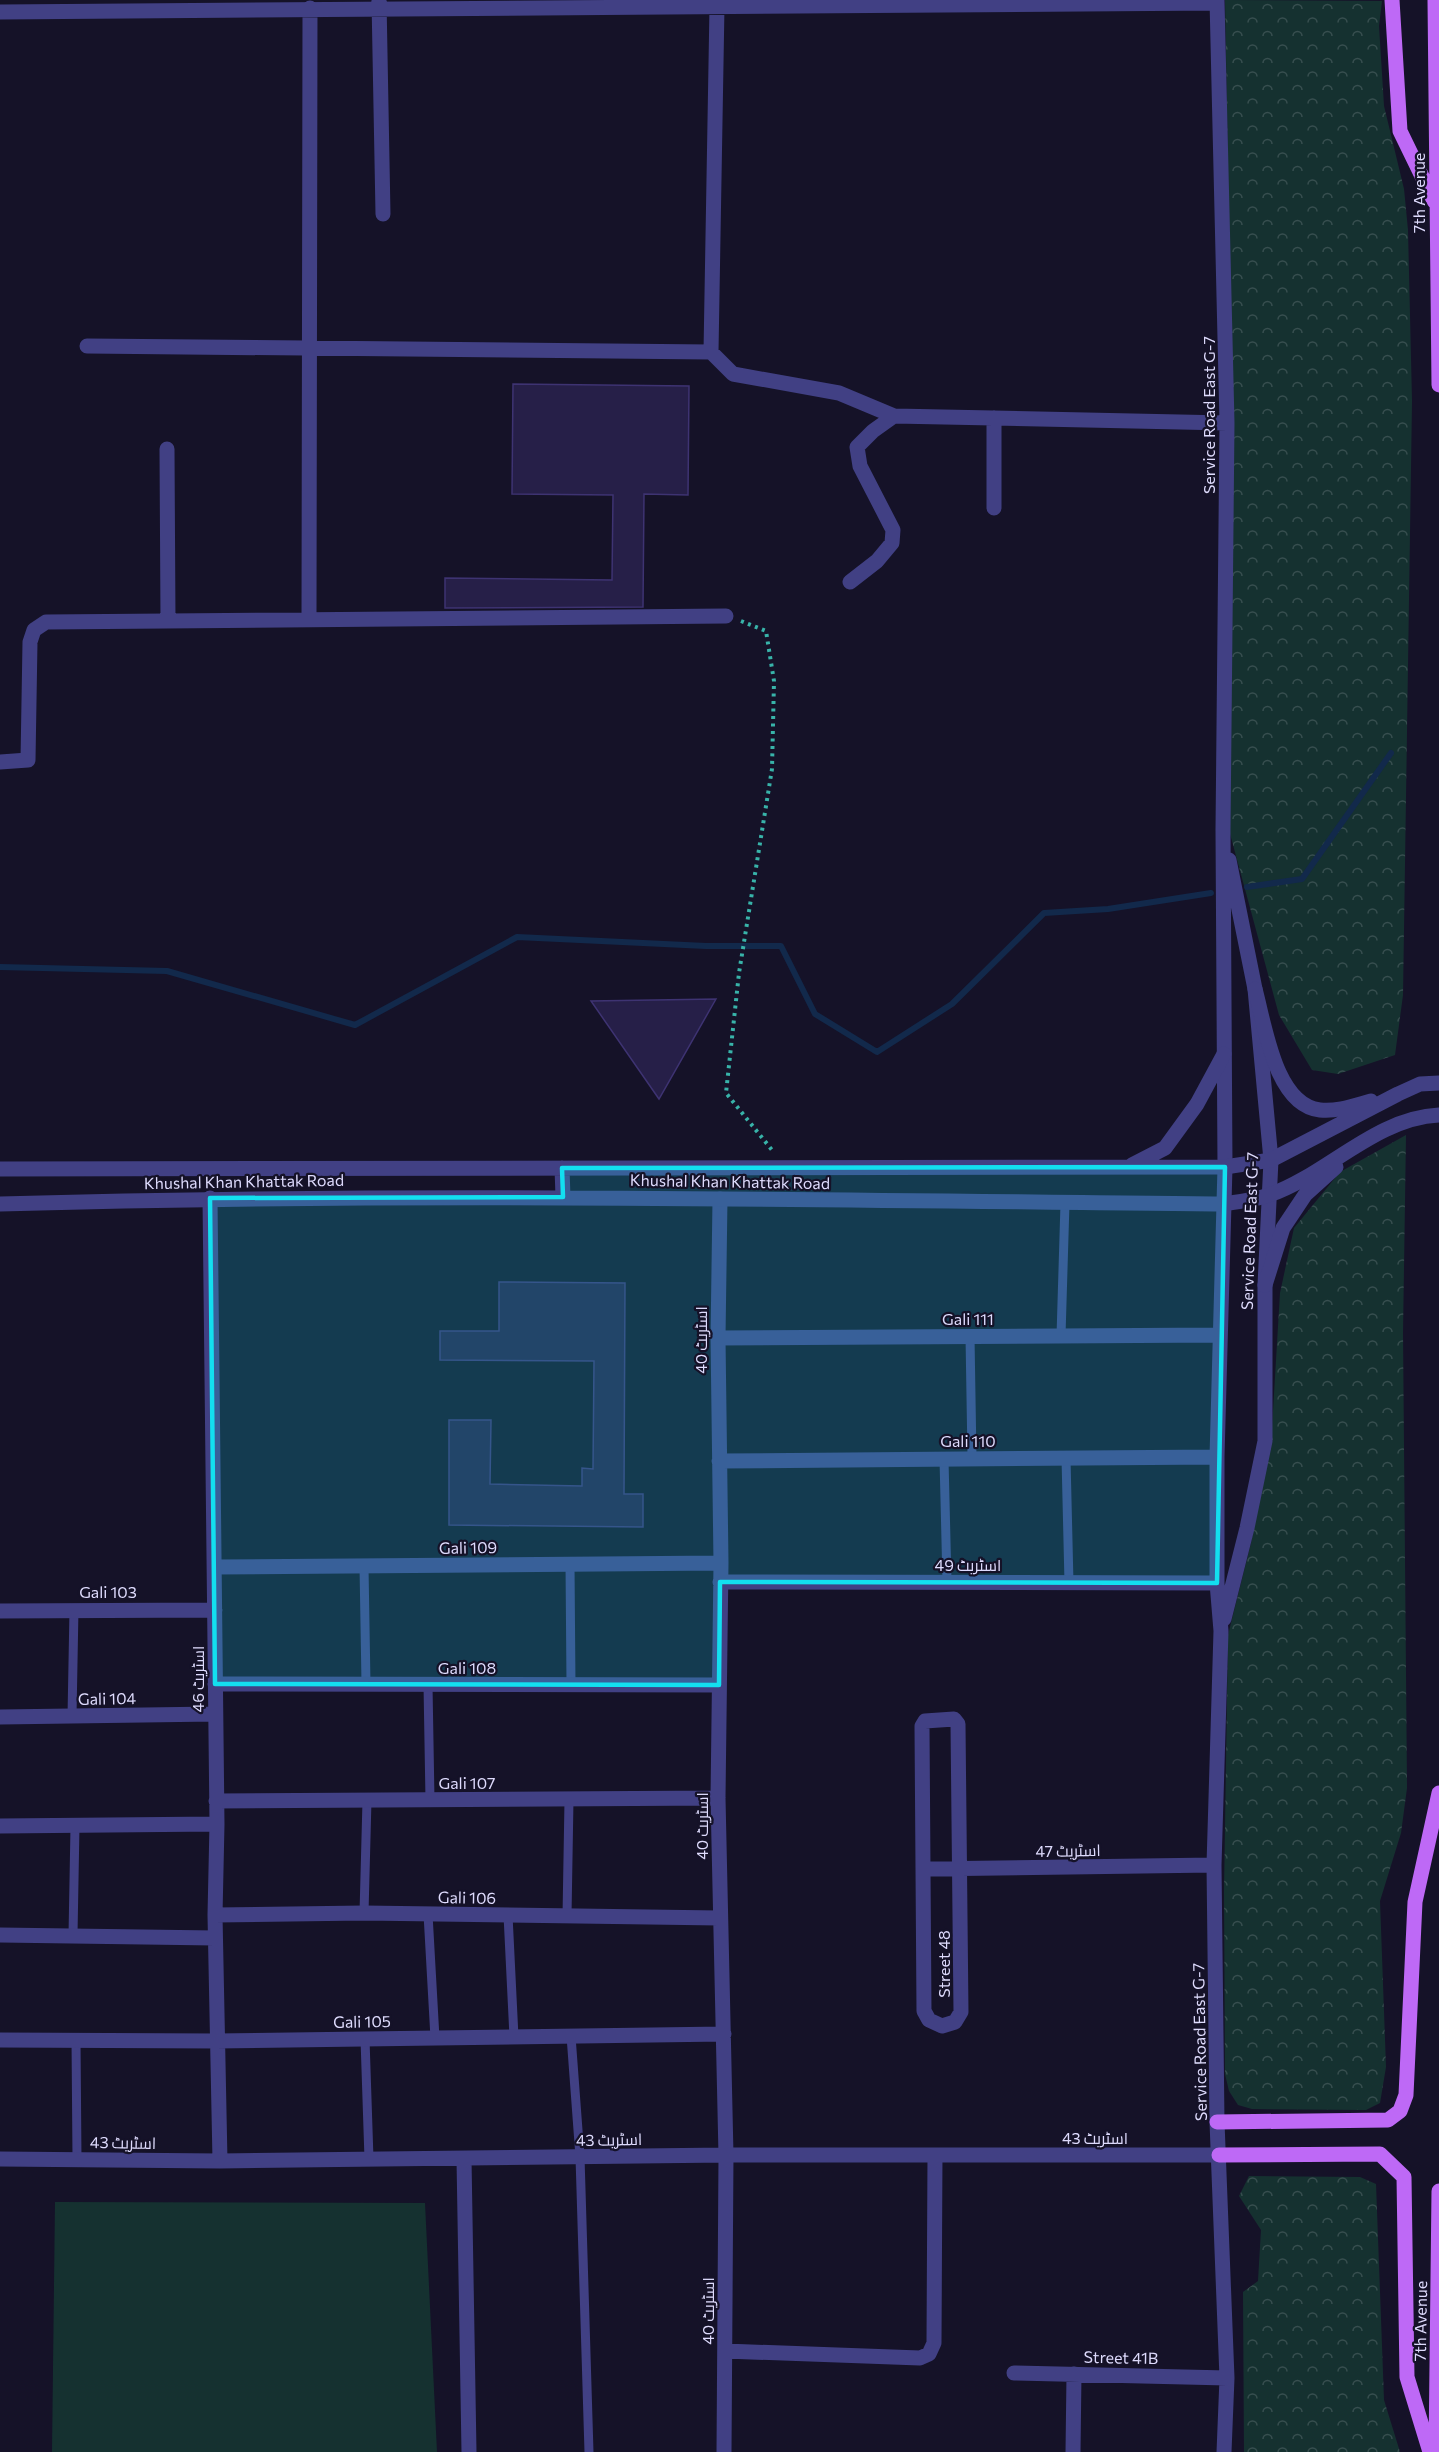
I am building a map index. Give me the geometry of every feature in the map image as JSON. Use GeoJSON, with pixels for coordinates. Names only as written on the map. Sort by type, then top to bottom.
{"type":"FeatureCollection","features":[{"type":"Feature","properties":{"kind":"main road"},"geometry":{"type":"LineString","coordinates":[[1392,0],[1400,131],[1436,206]]}},
{"type":"Feature","properties":{"kind":"main road","name":"7th Avenue"},"geometry":{"type":"LineString","coordinates":[[1435,0],[1439,385]]}},
{"type":"Feature","properties":{"kind":"main road"},"geometry":{"type":"LineString","coordinates":[[1217,2122],[1388,2120],[1400,2111],[1406,2095],[1415,1902],[1439,1793]]}},
{"type":"Feature","properties":{"kind":"main road"},"geometry":{"type":"LineString","coordinates":[[1219,2155],[1380,2154],[1404,2177],[1407,2377],[1430,2452]]}},
{"type":"Feature","properties":{"kind":"main road","name":"7th Avenue"},"geometry":{"type":"LineString","coordinates":[[1436,2452],[1439,2191]]}},
{"type":"Feature","properties":{"kind":"street"},"geometry":{"type":"LineString","coordinates":[[0,12],[244,4],[309,8],[379,4],[717,6],[884,2],[1217,2]]}},
{"type":"Feature","properties":{"kind":"street","name":"Service Road East G-7"},"geometry":{"type":"LineString","coordinates":[[1217,2],[1227,423],[1223,830],[1225,1167],[1217,1456],[1217,1583],[1221,1631],[1214,1865],[1217,2122],[1227,2378],[1224,2452]]}},
{"type":"Feature","properties":{"kind":"street"},"geometry":{"type":"LineString","coordinates":[[379,4],[383,214]]}},
{"type":"Feature","properties":{"kind":"street"},"geometry":{"type":"LineString","coordinates":[[711,352],[717,6]]}},
{"type":"Feature","properties":{"kind":"street"},"geometry":{"type":"LineString","coordinates":[[309,8],[309,620]]}},
{"type":"Feature","properties":{"kind":"street"},"geometry":{"type":"LineString","coordinates":[[87,346],[711,352],[734,374],[838,393],[894,416],[1227,423]]}},
{"type":"Feature","properties":{"kind":"street"},"geometry":{"type":"LineString","coordinates":[[850,582],[877,561],[892,543],[893,530],[860,466],[857,447],[873,431],[894,416]]}},
{"type":"Feature","properties":{"kind":"street"},"geometry":{"type":"LineString","coordinates":[[994,418],[994,508]]}},
{"type":"Feature","properties":{"kind":"street"},"geometry":{"type":"LineString","coordinates":[[166,449],[168,621]]}},
{"type":"Feature","properties":{"kind":"street"},"geometry":{"type":"LineString","coordinates":[[0,762],[28,760],[30,642],[34,630],[46,622],[726,616]]}},
{"type":"Feature","properties":{"kind":"street","name":"Service Road East G-7"},"geometry":{"type":"LineString","coordinates":[[1221,1631],[1247,1528],[1265,1441],[1265,1285],[1271,1160],[1255,989],[1223,830]]}},
{"type":"Feature","properties":{"kind":"street"},"geometry":{"type":"LineString","coordinates":[[1255,989],[1275,1066],[1284,1086],[1298,1101],[1320,1110],[1346,1107],[1398,1094]]}},
{"type":"Feature","properties":{"kind":"street"},"geometry":{"type":"LineString","coordinates":[[1129,1167],[1165,1148],[1197,1104],[1224,1054]]}},
{"type":"Feature","properties":{"kind":"street","name":"Khushal Khan Khattak Road"},"geometry":{"type":"LineString","coordinates":[[0,1169],[1225,1167],[1271,1160],[1398,1094],[1420,1084],[1439,1083]]}},
{"type":"Feature","properties":{"kind":"street","name":"Khushal Khan Khattak Road"},"geometry":{"type":"LineString","coordinates":[[0,1204],[210,1198],[563,1197],[1223,1204],[1269,1195],[1307,1176],[1381,1132],[1423,1116],[1439,1115]]}},
{"type":"Feature","properties":{"kind":"street"},"geometry":{"type":"LineString","coordinates":[[1265,1285],[1283,1228],[1305,1195],[1338,1165],[1381,1132]]}},
{"type":"Feature","properties":{"kind":"street"},"geometry":{"type":"LineString","coordinates":[[562,1167],[563,1197]]}},
{"type":"Feature","properties":{"kind":"street","name":"اسٹریٹ 46"},"geometry":{"type":"LineString","coordinates":[[210,1198],[216,1567],[214,1684],[218,1824],[215,1915],[216,2041],[220,2161]]}},
{"type":"Feature","properties":{"kind":"street","name":"اسٹریٹ 40"},"geometry":{"type":"LineString","coordinates":[[720,1199],[718,1338],[721,1563],[718,1798],[726,2155],[724,2452]]}},
{"type":"Feature","properties":{"kind":"street","name":"Gali 111"},"geometry":{"type":"LineString","coordinates":[[718,1338],[1220,1335]]}},
{"type":"Feature","properties":{"kind":"street","name":"Gali 110"},"geometry":{"type":"LineString","coordinates":[[719,1461],[1217,1456]]}},
{"type":"Feature","properties":{"kind":"street","name":"Gali 109"},"geometry":{"type":"LineString","coordinates":[[216,1567],[721,1563]]}},
{"type":"Feature","properties":{"kind":"street","name":"اسٹریٹ 49"},"geometry":{"type":"LineString","coordinates":[[720,1582],[1217,1583]]}},
{"type":"Feature","properties":{"kind":"street","name":"Gali 103"},"geometry":{"type":"LineString","coordinates":[[0,1611],[215,1610]]}},
{"type":"Feature","properties":{"kind":"street","name":"Gali 108"},"geometry":{"type":"LineString","coordinates":[[214,1684],[719,1685]]}},
{"type":"Feature","properties":{"kind":"street","name":"Gali 104"},"geometry":{"type":"LineString","coordinates":[[0,1716],[215,1714]]}},
{"type":"Feature","properties":{"kind":"street","name":"Street 48"},"geometry":{"type":"LineString","coordinates":[[957,1720],[961,1869],[961,2012],[955,2022],[942,2026],[929,2020],[924,2011],[922,1726],[925,1721],[957,1720]]}},
{"type":"Feature","properties":{"kind":"street","name":"Gali 107"},"geometry":{"type":"LineString","coordinates":[[216,1802],[718,1798]]}},
{"type":"Feature","properties":{"kind":"street"},"geometry":{"type":"LineString","coordinates":[[0,1826],[218,1824]]}},
{"type":"Feature","properties":{"kind":"street","name":"اسٹریٹ 47"},"geometry":{"type":"LineString","coordinates":[[923,1869],[1214,1865]]}},
{"type":"Feature","properties":{"kind":"street","name":"Gali 106"},"geometry":{"type":"LineString","coordinates":[[215,1915],[364,1913],[720,1918]]}},
{"type":"Feature","properties":{"kind":"street"},"geometry":{"type":"LineString","coordinates":[[0,1935],[215,1938]]}},
{"type":"Feature","properties":{"kind":"street","name":"Gali 105"},"geometry":{"type":"LineString","coordinates":[[0,2040],[216,2041],[724,2034]]}},
{"type":"Feature","properties":{"kind":"street","name":"اسٹریٹ 43"},"geometry":{"type":"LineString","coordinates":[[0,2159],[220,2161],[726,2155],[1219,2155]]}},
{"type":"Feature","properties":{"kind":"street"},"geometry":{"type":"LineString","coordinates":[[725,2352],[920,2358],[929,2354],[934,2343],[935,2155]]}},
{"type":"Feature","properties":{"kind":"street"},"geometry":{"type":"LineString","coordinates":[[464,2159],[469,2452]]}},
{"type":"Feature","properties":{"kind":"street","name":"Street 41B"},"geometry":{"type":"LineString","coordinates":[[1014,2373],[1227,2378]]}},
{"type":"Feature","properties":{"kind":"street"},"geometry":{"type":"LineString","coordinates":[[1073,2452],[1074,2374]]}},
{"type":"Feature","properties":{"kind":"lane"},"geometry":{"type":"LineString","coordinates":[[1061,1336],[1065,1203]]}},
{"type":"Feature","properties":{"kind":"lane"},"geometry":{"type":"LineString","coordinates":[[970,1336],[972,1458]]}},
{"type":"Feature","properties":{"kind":"lane"},"geometry":{"type":"LineString","coordinates":[[1066,1458],[1069,1582]]}},
{"type":"Feature","properties":{"kind":"lane"},"geometry":{"type":"LineString","coordinates":[[944,1459],[947,1582]]}},
{"type":"Feature","properties":{"kind":"lane"},"geometry":{"type":"LineString","coordinates":[[570,1564],[571,1685]]}},
{"type":"Feature","properties":{"kind":"lane"},"geometry":{"type":"LineString","coordinates":[[364,1566],[366,1684]]}},
{"type":"Feature","properties":{"kind":"lane"},"geometry":{"type":"LineString","coordinates":[[72,1716],[74,1609]]}},
{"type":"Feature","properties":{"kind":"lane"},"geometry":{"type":"LineString","coordinates":[[428,1685],[430,1800]]}},
{"type":"Feature","properties":{"kind":"lane"},"geometry":{"type":"LineString","coordinates":[[364,1913],[367,1800]]}},
{"type":"Feature","properties":{"kind":"lane"},"geometry":{"type":"LineString","coordinates":[[567,1916],[570,1800]]}},
{"type":"Feature","properties":{"kind":"lane"},"geometry":{"type":"LineString","coordinates":[[73,1935],[75,1826]]}},
{"type":"Feature","properties":{"kind":"lane"},"geometry":{"type":"LineString","coordinates":[[428,1914],[435,2038]]}},
{"type":"Feature","properties":{"kind":"lane"},"geometry":{"type":"LineString","coordinates":[[507,1915],[514,2037]]}},
{"type":"Feature","properties":{"kind":"lane"},"geometry":{"type":"LineString","coordinates":[[571,2036],[580,2157],[589,2452]]}},
{"type":"Feature","properties":{"kind":"lane"},"geometry":{"type":"LineString","coordinates":[[365,2039],[369,2159]]}},
{"type":"Feature","properties":{"kind":"lane"},"geometry":{"type":"LineString","coordinates":[[76,2040],[77,2159]]}},
{"type":"Feature","properties":{"kind":"path"},"geometry":{"type":"LineString","coordinates":[[726,616],[766,631],[774,681],[772,769],[741,960],[726,1093],[787,1167]]}},
{"type":"Feature","properties":{"kind":"highlighted area"},"geometry":{"type":"Polygon","coordinates":[[[1225,1167],[1217,1583],[720,1582],[719,1685],[215,1684],[210,1198],[563,1197],[562,1168],[1225,1167]]]}},
{"type":"Feature","properties":{"kind":"green space"},"geometry":{"type":"Polygon","coordinates":[[[1225,0],[1382,1],[1379,26],[1384,106],[1404,189],[1408,230],[1412,401],[1403,995],[1395,1055],[1338,1074],[1312,1070],[1279,1015],[1229,830],[1230,277],[1225,0]]]}},
{"type":"Feature","properties":{"kind":"green space"},"geometry":{"type":"Polygon","coordinates":[[[1406,1135],[1403,1333],[1407,1788],[1401,1833],[1380,1901],[1386,2067],[1380,2103],[1366,2110],[1252,2109],[1238,2105],[1229,2091],[1225,2074],[1224,1891],[1228,1635],[1251,1543],[1272,1428],[1280,1293],[1294,1228],[1340,1172],[1406,1135]]]}},
{"type":"Feature","properties":{"kind":"green space"},"geometry":{"type":"Polygon","coordinates":[[[1249,2176],[1360,2177],[1376,2184],[1384,2400],[1400,2452],[1244,2452],[1243,2292],[1258,2281],[1261,2230],[1239,2196],[1249,2176]]]}},
{"type":"Feature","properties":{"kind":"green space"},"geometry":{"type":"Polygon","coordinates":[[[55,2202],[425,2203],[437,2452],[52,2452],[55,2202]]]}},
{"type":"Feature","properties":{"kind":"building"},"geometry":{"type":"Polygon","coordinates":[[[513,384],[689,386],[688,495],[644,494],[643,607],[445,608],[445,578],[612,580],[613,495],[512,494],[513,384]]]}},
{"type":"Feature","properties":{"kind":"building"},"geometry":{"type":"Polygon","coordinates":[[[716,999],[659,1099],[591,1001],[716,999]]]}},
{"type":"Feature","properties":{"kind":"building"},"geometry":{"type":"Polygon","coordinates":[[[499,1282],[625,1283],[624,1494],[643,1494],[643,1527],[449,1525],[449,1420],[491,1420],[490,1484],[582,1486],[582,1468],[593,1469],[594,1361],[440,1360],[440,1331],[499,1331],[499,1282]]]}},
{"type":"Feature","properties":{"kind":"waterway"},"geometry":{"type":"LineString","coordinates":[[1247,887],[1302,879],[1391,753]]}},
{"type":"Feature","properties":{"kind":"waterway"},"geometry":{"type":"LineString","coordinates":[[0,967],[167,971],[355,1025],[517,937],[706,946],[781,946],[815,1014],[877,1052],[952,1004],[1044,913],[1108,909],[1211,893]]}}]}
